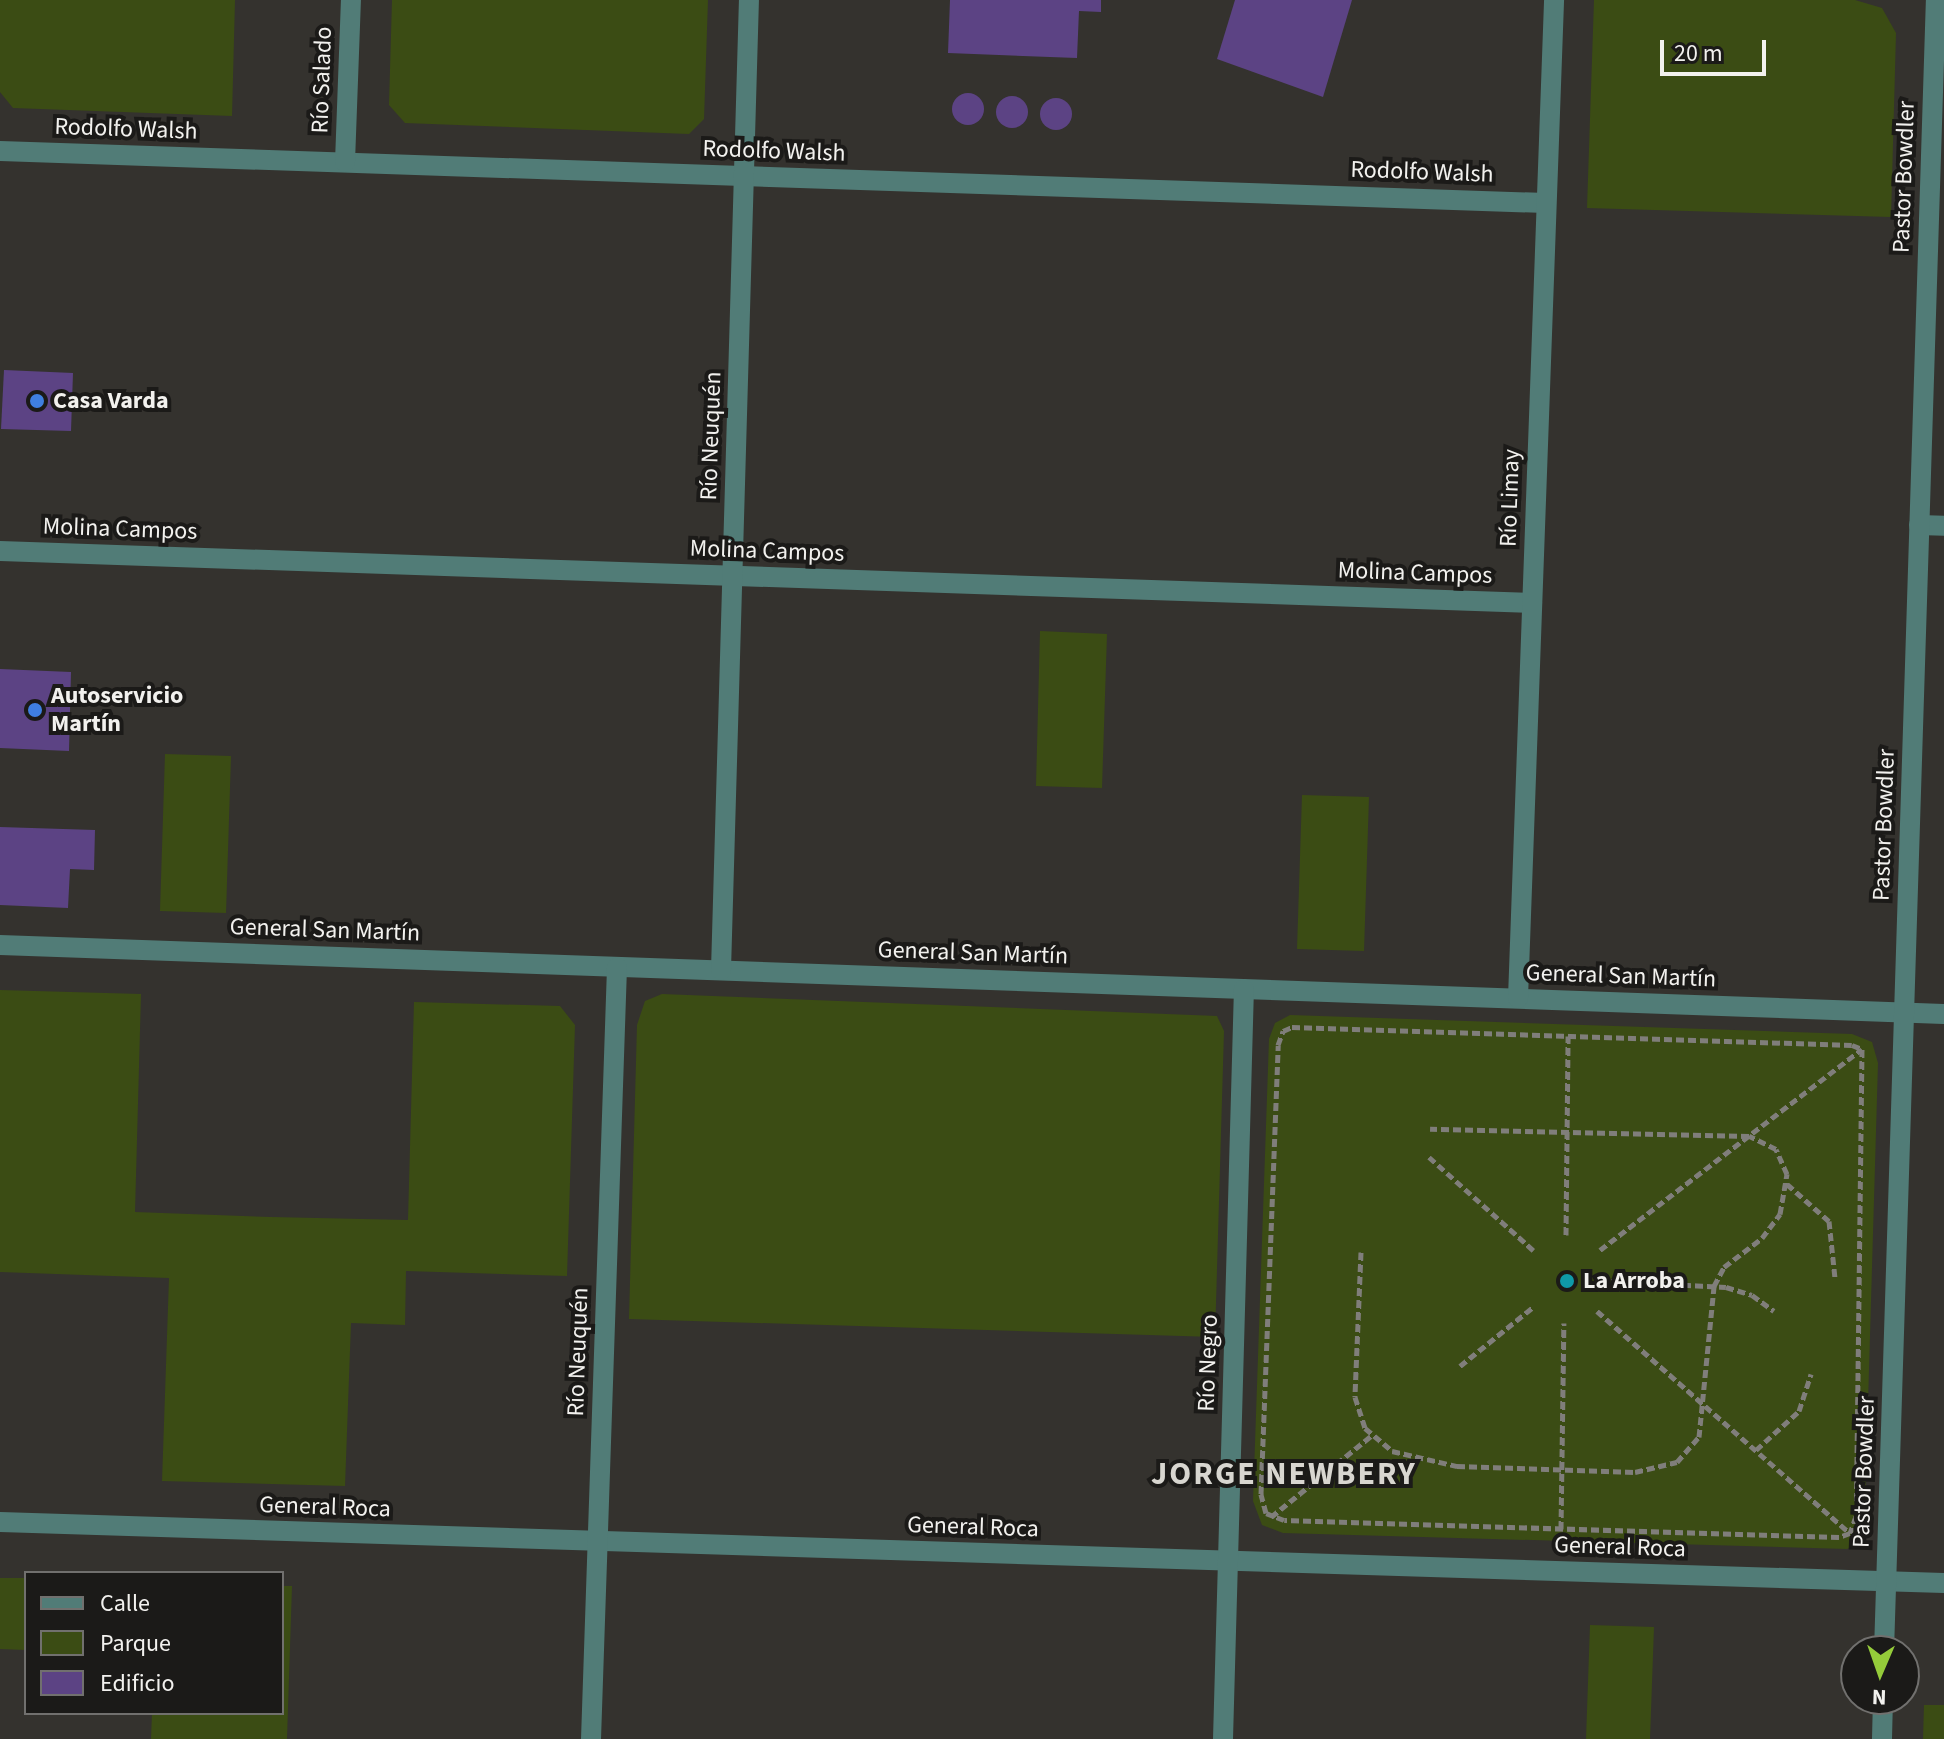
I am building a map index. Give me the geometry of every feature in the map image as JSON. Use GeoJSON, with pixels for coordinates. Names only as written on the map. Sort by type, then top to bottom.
{"type":"FeatureCollection","features":[{"type":"Feature","properties":{"kind":"street","name":"Río Salado"},"geometry":{"type":"LineString","coordinates":[[345,162],[351,0]]}},
{"type":"Feature","properties":{"kind":"street","name":"Río Neuquén"},"geometry":{"type":"LineString","coordinates":[[721,970],[749,0]]}},
{"type":"Feature","properties":{"kind":"street","name":"Río Limay"},"geometry":{"type":"LineString","coordinates":[[1518,998],[1554,0]]}},
{"type":"Feature","properties":{"kind":"street","name":"Pastor Bowdler"},"geometry":{"type":"LineString","coordinates":[[1885,1635],[1936,0]]}},
{"type":"Feature","properties":{"kind":"street","name":"Rodolfo Walsh"},"geometry":{"type":"LineString","coordinates":[[0,151],[1546,203]]}},
{"type":"Feature","properties":{"kind":"street"},"geometry":{"type":"LineString","coordinates":[[1919,525],[1944,526]]}},
{"type":"Feature","properties":{"kind":"street","name":"Molina Campos"},"geometry":{"type":"LineString","coordinates":[[0,551],[1532,603]]}},
{"type":"Feature","properties":{"kind":"street","name":"General San Martín"},"geometry":{"type":"LineString","coordinates":[[0,945],[1944,1014]]}},
{"type":"Feature","properties":{"kind":"street","name":"Río Neuquén"},"geometry":{"type":"LineString","coordinates":[[591,1739],[617,967]]}},
{"type":"Feature","properties":{"kind":"street","name":"Río Negro"},"geometry":{"type":"LineString","coordinates":[[1223,1739],[1244,989]]}},
{"type":"Feature","properties":{"kind":"street","name":"General Roca"},"geometry":{"type":"LineString","coordinates":[[0,1522],[1944,1583]]}},
{"type":"Feature","properties":{"kind":"street"},"geometry":{"type":"LineString","coordinates":[[1882,1739],[1883,1715]]}},
{"type":"Feature","properties":{"kind":"path"},"geometry":{"type":"LineString","coordinates":[[1271,1517],[1261,1494],[1281,1035],[1292,1027],[1852,1045],[1862,1049]]}},
{"type":"Feature","properties":{"kind":"path"},"geometry":{"type":"LineString","coordinates":[[1566,1235],[1568,1036]]}},
{"type":"Feature","properties":{"kind":"path"},"geometry":{"type":"LineString","coordinates":[[1600,1250],[1862,1049]]}},
{"type":"Feature","properties":{"kind":"path"},"geometry":{"type":"LineString","coordinates":[[1850,1533],[1857,1501],[1862,1049]]}},
{"type":"Feature","properties":{"kind":"path"},"geometry":{"type":"LineString","coordinates":[[1361,1252],[1355,1397],[1371,1436],[1392,1451],[1424,1463],[1635,1472],[1666,1467],[1699,1437],[1706,1407],[1714,1286],[1724,1267],[1776,1222],[1786,1184],[1776,1149],[1749,1136],[1430,1129]]}},
{"type":"Feature","properties":{"kind":"path"},"geometry":{"type":"LineString","coordinates":[[1429,1157],[1533,1250]]}},
{"type":"Feature","properties":{"kind":"path"},"geometry":{"type":"LineString","coordinates":[[1786,1184],[1826,1215],[1835,1278]]}},
{"type":"Feature","properties":{"kind":"path"},"geometry":{"type":"LineString","coordinates":[[1611,1281],[1714,1286],[1744,1292],[1774,1311]]}},
{"type":"Feature","properties":{"kind":"path"},"geometry":{"type":"LineString","coordinates":[[1460,1366],[1533,1307]]}},
{"type":"Feature","properties":{"kind":"path"},"geometry":{"type":"LineString","coordinates":[[1597,1311],[1850,1533]]}},
{"type":"Feature","properties":{"kind":"path"},"geometry":{"type":"LineString","coordinates":[[1561,1529],[1564,1323]]}},
{"type":"Feature","properties":{"kind":"path"},"geometry":{"type":"LineString","coordinates":[[1756,1450],[1799,1411],[1811,1374]]}},
{"type":"Feature","properties":{"kind":"path"},"geometry":{"type":"LineString","coordinates":[[1271,1517],[1371,1436]]}},
{"type":"Feature","properties":{"kind":"path"},"geometry":{"type":"LineString","coordinates":[[1271,1517],[1839,1537],[1850,1533]]}},
{"type":"Feature","properties":{"kind":"green space"},"geometry":{"type":"Polygon","coordinates":[[[0,0],[235,0],[232,116],[13,108],[0,92],[0,0]]]}},
{"type":"Feature","properties":{"kind":"green space"},"geometry":{"type":"Polygon","coordinates":[[[392,0],[708,0],[704,119],[689,134],[405,123],[389,105],[392,0]]]}},
{"type":"Feature","properties":{"kind":"green space"},"geometry":{"type":"Polygon","coordinates":[[[1594,0],[1855,0],[1882,8],[1896,33],[1891,217],[1587,208],[1594,0]]]}},
{"type":"Feature","properties":{"kind":"green space"},"geometry":{"type":"Polygon","coordinates":[[[1040,631],[1107,634],[1102,788],[1036,786],[1040,631]]]}},
{"type":"Feature","properties":{"kind":"green space"},"geometry":{"type":"Polygon","coordinates":[[[165,754],[231,756],[226,913],[160,911],[165,754]]]}},
{"type":"Feature","properties":{"kind":"green space"},"geometry":{"type":"Polygon","coordinates":[[[1302,795],[1369,797],[1364,951],[1297,949],[1302,795]]]}},
{"type":"Feature","properties":{"kind":"green space"},"geometry":{"type":"Polygon","coordinates":[[[0,990],[141,994],[135,1212],[271,1217],[408,1220],[414,1002],[560,1006],[575,1025],[567,1276],[406,1271],[405,1325],[351,1323],[345,1486],[162,1481],[169,1278],[0,1272],[0,990]]]}},
{"type":"Feature","properties":{"kind":"green space"},"geometry":{"type":"Polygon","coordinates":[[[662,994],[1217,1016],[1224,1031],[1215,1337],[629,1319],[637,1025],[645,1001],[662,994]]]}},
{"type":"Feature","properties":{"kind":"green space"},"geometry":{"type":"Polygon","coordinates":[[[1290,1015],[1852,1034],[1872,1042],[1878,1063],[1864,1540],[1847,1549],[1283,1533],[1262,1525],[1253,1501],[1269,1039],[1275,1023],[1290,1015]]]}},
{"type":"Feature","properties":{"kind":"green space"},"geometry":{"type":"Polygon","coordinates":[[[0,1578],[24,1578],[24,1650],[0,1649],[0,1578]]]}},
{"type":"Feature","properties":{"kind":"green space"},"geometry":{"type":"Polygon","coordinates":[[[284,1586],[292,1586],[287,1739],[151,1739],[152,1715],[284,1715],[284,1586]]]}},
{"type":"Feature","properties":{"kind":"green space"},"geometry":{"type":"Polygon","coordinates":[[[1590,1625],[1654,1627],[1650,1739],[1586,1739],[1590,1625]]]}},
{"type":"Feature","properties":{"kind":"green space"},"geometry":{"type":"Polygon","coordinates":[[[1924,1705],[1944,1705],[1944,1739],[1923,1739],[1924,1705]]]}},
{"type":"Feature","properties":{"kind":"building"},"geometry":{"type":"Polygon","coordinates":[[[950,0],[1101,0],[1101,12],[1079,11],[1077,58],[948,53],[950,0]]]}},
{"type":"Feature","properties":{"kind":"building"},"geometry":{"type":"Polygon","coordinates":[[[1235,0],[1352,0],[1323,97],[1217,59],[1235,0]]]}},
{"type":"Feature","properties":{"kind":"building"},"geometry":{"type":"Polygon","coordinates":[[[968,93],[979,98],[984,109],[979,120],[968,125],[957,120],[952,109],[957,98],[968,93]]]}},
{"type":"Feature","properties":{"kind":"building"},"geometry":{"type":"Polygon","coordinates":[[[1012,96],[1023,101],[1028,112],[1023,123],[1012,128],[1001,123],[996,112],[1001,101],[1012,96]]]}},
{"type":"Feature","properties":{"kind":"building"},"geometry":{"type":"Polygon","coordinates":[[[1056,98],[1067,103],[1072,114],[1067,125],[1056,130],[1045,125],[1040,114],[1045,103],[1056,98]]]}},
{"type":"Feature","properties":{"kind":"building","name":"Casa Varda"},"geometry":{"type":"Polygon","coordinates":[[[4,370],[73,373],[71,431],[1,429],[4,370]]]}},
{"type":"Feature","properties":{"kind":"building","name":"Autoservicio Martín"},"geometry":{"type":"Polygon","coordinates":[[[0,669],[71,672],[69,751],[0,748],[0,669]]]}},
{"type":"Feature","properties":{"kind":"building"},"geometry":{"type":"Polygon","coordinates":[[[0,827],[95,830],[94,870],[70,869],[68,908],[0,905],[0,827]]]}},
{"type":"Feature","properties":{"kind":"place","name":"Casa Varda"},"geometry":{"type":"Point","coordinates":[37,401]}},
{"type":"Feature","properties":{"kind":"place","name":"Autoservicio Martín"},"geometry":{"type":"Point","coordinates":[35,710]}},
{"type":"Feature","properties":{"kind":"place","name":"La Arroba"},"geometry":{"type":"Point","coordinates":[1567,1281]}},
{"type":"Feature","properties":{"kind":"district","name":"JORGE NEWBERY"},"geometry":{"type":"Point","coordinates":[1284,1474]}}]}
